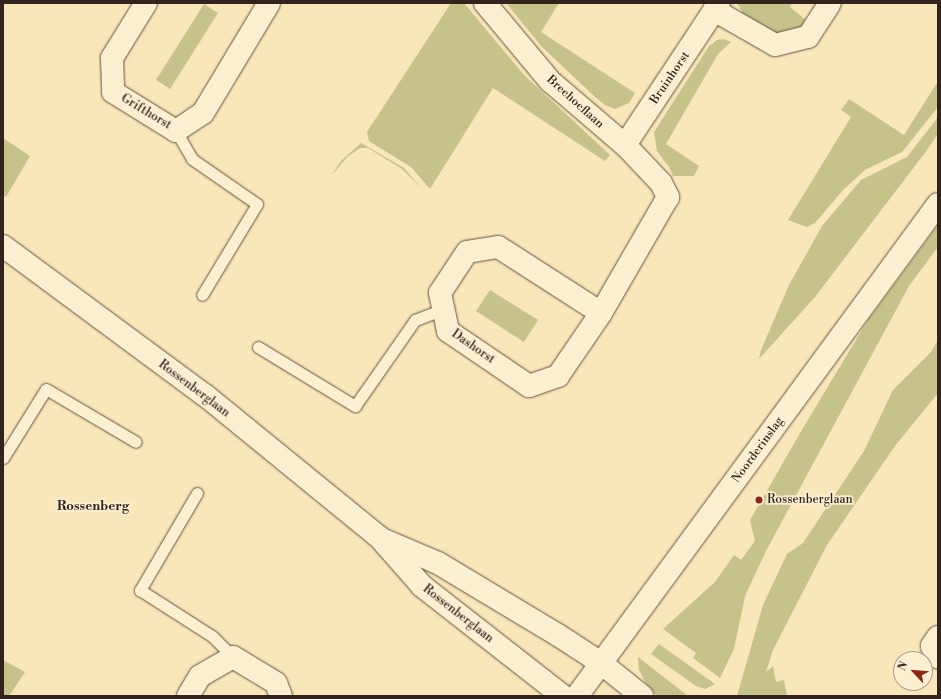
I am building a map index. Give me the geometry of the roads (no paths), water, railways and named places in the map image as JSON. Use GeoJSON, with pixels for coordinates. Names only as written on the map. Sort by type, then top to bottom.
{"type":"FeatureCollection","features":[{"type":"Feature","properties":{"kind":"street","name":"Grifthorst"},"geometry":{"type":"LineString","coordinates":[[146,3],[112,58],[113,92],[176,131],[203,113],[261,6]]}},
{"type":"Feature","properties":{"kind":"street","name":"Breehoeflaan"},"geometry":{"type":"LineString","coordinates":[[485,3],[550,81],[625,145],[661,183],[668,197]]}},
{"type":"Feature","properties":{"kind":"street","name":"Bruinhorst"},"geometry":{"type":"LineString","coordinates":[[625,145],[717,7],[775,45],[808,37],[830,3]]}},
{"type":"Feature","properties":{"kind":"street","name":"Dashorst"},"geometry":{"type":"LineString","coordinates":[[601,314],[498,247],[467,252],[440,293],[448,331],[529,386],[558,376],[601,314],[668,197]]}},
{"type":"Feature","properties":{"kind":"street","name":"Noorderinslag"},"geometry":{"type":"LineString","coordinates":[[577,696],[938,204]]}},
{"type":"Feature","properties":{"kind":"street","name":"Rossenberglaan"},"geometry":{"type":"LineString","coordinates":[[3,246],[206,396],[379,538],[422,586],[563,696]]}},
{"type":"Feature","properties":{"kind":"street","name":"Rossenberglaan"},"geometry":{"type":"LineString","coordinates":[[379,538],[438,563],[601,663],[642,696]]}},
{"type":"Feature","properties":{"kind":"street"},"geometry":{"type":"LineString","coordinates":[[938,637],[932,646],[938,657]]}},
{"type":"Feature","properties":{"kind":"street"},"geometry":{"type":"LineString","coordinates":[[188,696],[200,676],[233,657],[276,683],[281,696]]}},
{"type":"Feature","properties":{"kind":"lane"},"geometry":{"type":"LineString","coordinates":[[176,131],[192,159],[257,204],[202,295]]}},
{"type":"Feature","properties":{"kind":"lane"},"geometry":{"type":"LineString","coordinates":[[258,347],[355,406],[415,320],[443,309]]}},
{"type":"Feature","properties":{"kind":"lane"},"geometry":{"type":"LineString","coordinates":[[3,458],[46,389],[136,442]]}},
{"type":"Feature","properties":{"kind":"lane"},"geometry":{"type":"LineString","coordinates":[[198,493],[140,590],[212,636],[233,657]]}},
{"type":"Feature","properties":{"kind":"place","name":"Rossenberglaan"},"geometry":{"type":"Point","coordinates":[759,500]}},
{"type":"Feature","properties":{"kind":"district","name":"Rossenberg"},"geometry":{"type":"Point","coordinates":[93,506]}}]}
